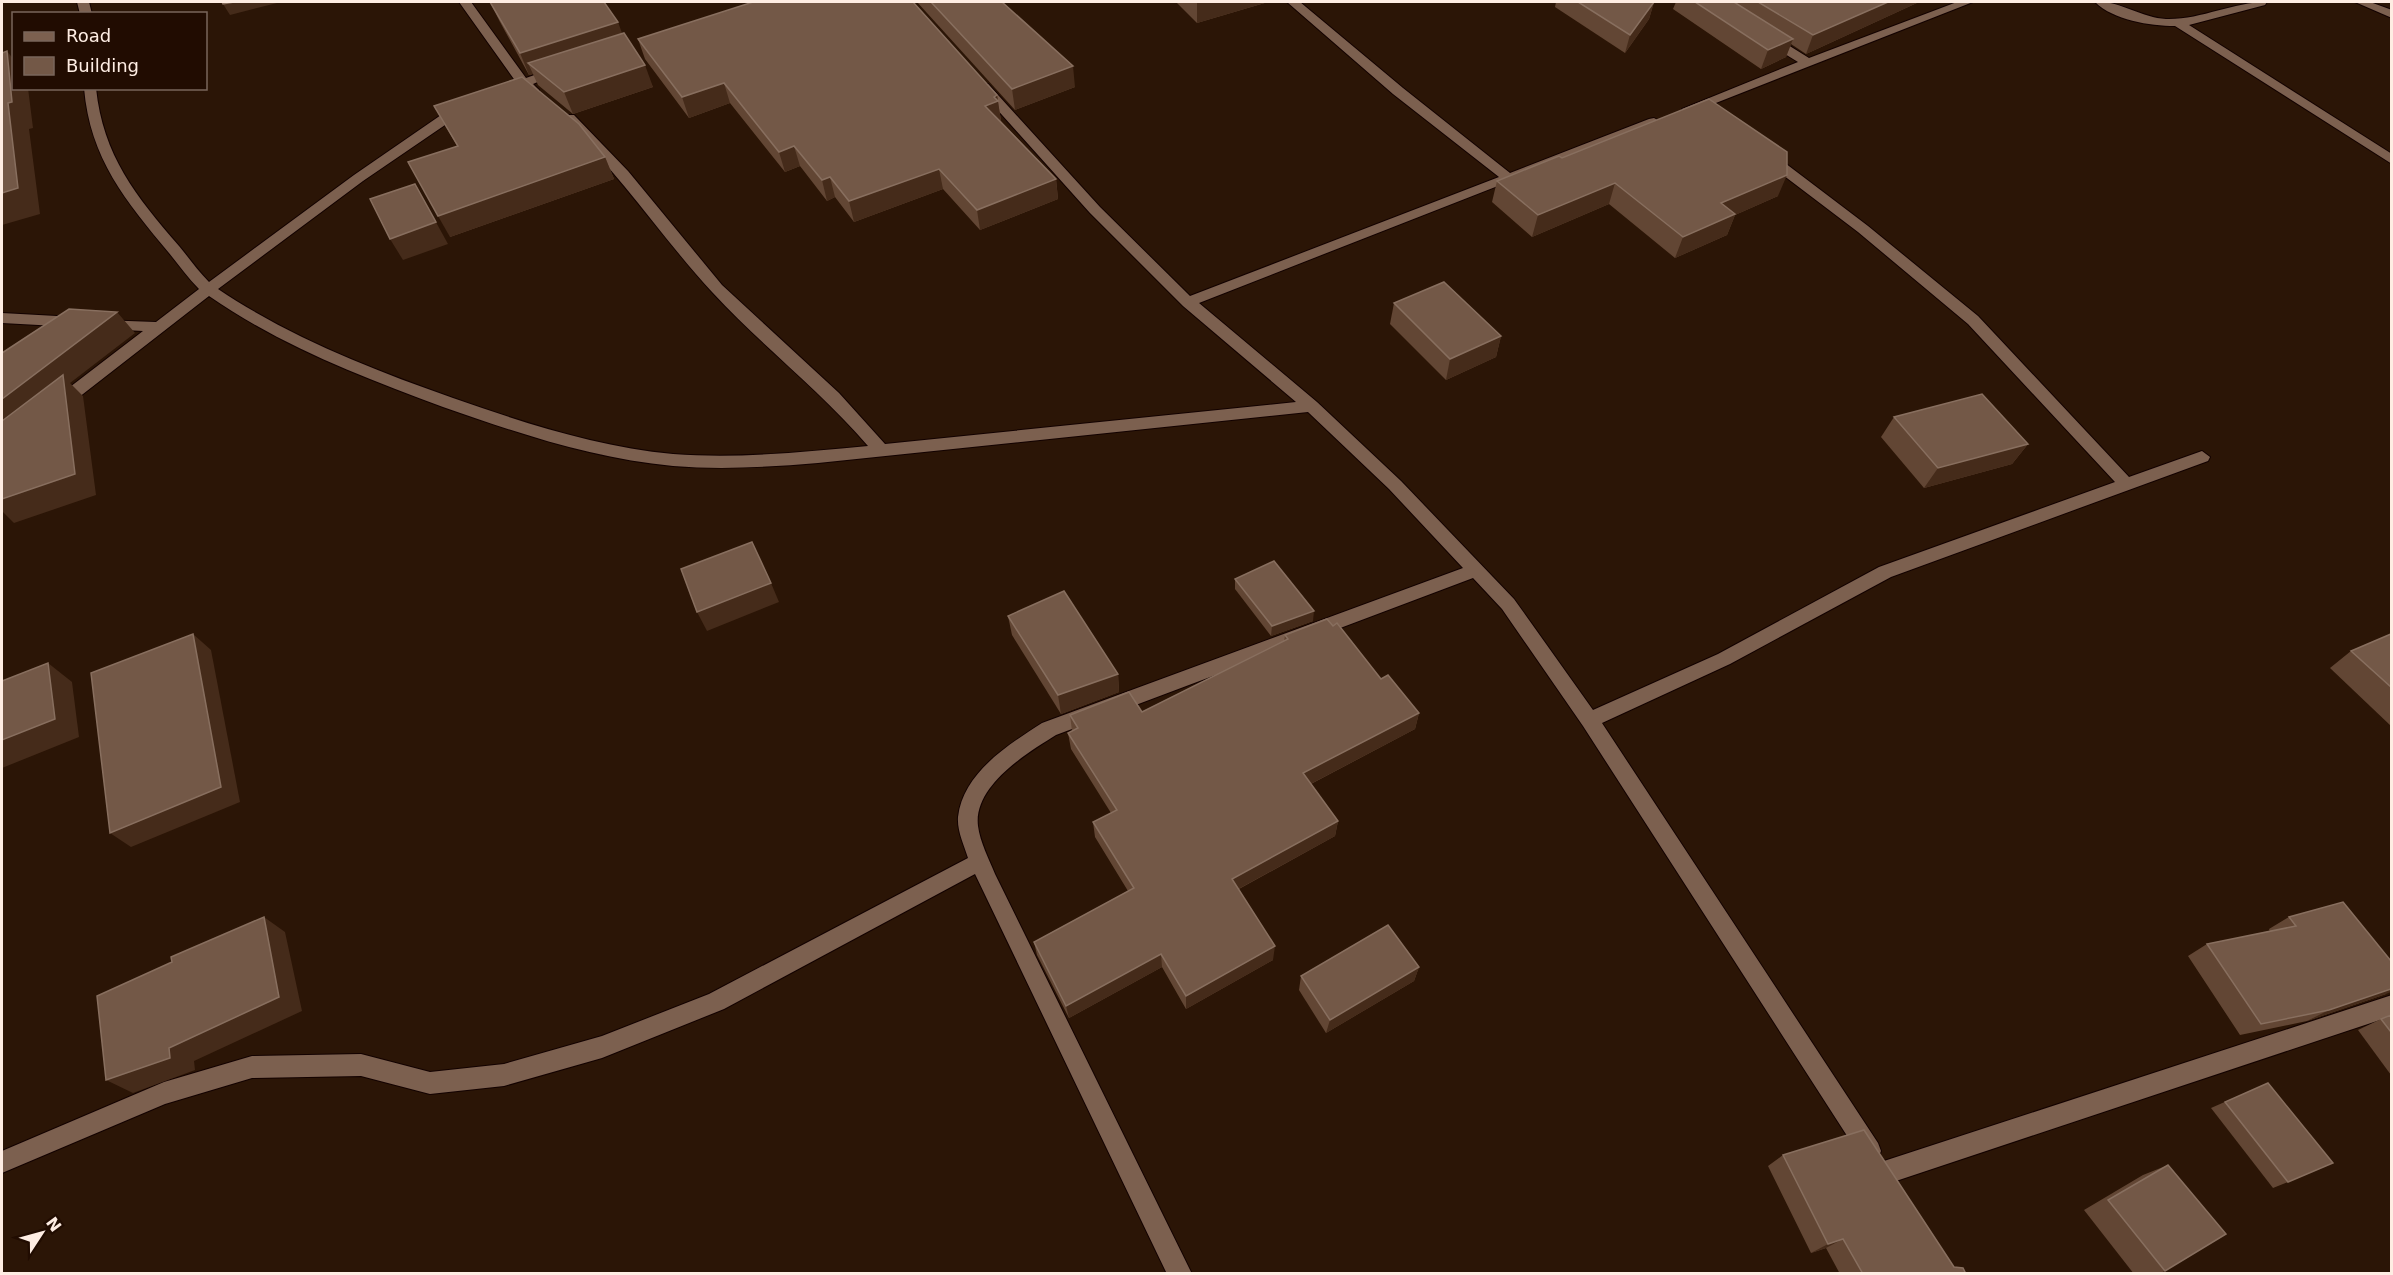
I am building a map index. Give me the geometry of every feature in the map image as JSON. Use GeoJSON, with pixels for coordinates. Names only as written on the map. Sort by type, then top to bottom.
{"type":"FeatureCollection","features":[{"type":"Feature","properties":{"kind":"street"},"geometry":{"type":"LineString","coordinates":[[465,2],[523,83],[541,97]]}},
{"type":"Feature","properties":{"kind":"street"},"geometry":{"type":"LineString","coordinates":[[1293,2],[1398,90],[1508,177]]}},
{"type":"Feature","properties":{"kind":"street"},"geometry":{"type":"LineString","coordinates":[[1188,302],[1508,177],[1700,110],[1808,63],[1967,2]]}},
{"type":"Feature","properties":{"kind":"street"},"geometry":{"type":"LineString","coordinates":[[2102,2],[2129,15],[2158,23],[2180,25],[2261,2]]}},
{"type":"Feature","properties":{"kind":"street"},"geometry":{"type":"LineString","coordinates":[[2361,2],[2391,15]]}},
{"type":"Feature","properties":{"kind":"street"},"geometry":{"type":"LineString","coordinates":[[2180,25],[2391,160]]}},
{"type":"Feature","properties":{"kind":"street"},"geometry":{"type":"LineString","coordinates":[[1761,33],[1808,63]]}},
{"type":"Feature","properties":{"kind":"street"},"geometry":{"type":"LineString","coordinates":[[495,93],[573,65]]}},
{"type":"Feature","properties":{"kind":"street"},"geometry":{"type":"LineString","coordinates":[[969,72],[1095,210],[1188,302],[1311,406],[1395,485],[1508,604],[1590,720],[1897,1193]]}},
{"type":"Feature","properties":{"kind":"street"},"geometry":{"type":"LineString","coordinates":[[90,90],[95,133],[105,158],[139,209],[208,290],[291,338],[358,369],[483,416],[554,435],[635,454],[710,462],[881,450],[1105,430],[1311,406]]}},
{"type":"Feature","properties":{"kind":"street"},"geometry":{"type":"LineString","coordinates":[[48,412],[157,327],[385,159],[462,106],[473,102]]}},
{"type":"Feature","properties":{"kind":"street"},"geometry":{"type":"LineString","coordinates":[[559,110],[595,141],[625,173],[703,273],[743,315],[828,392],[881,450]]}},
{"type":"Feature","properties":{"kind":"street"},"geometry":{"type":"LineString","coordinates":[[1753,147],[1803,181],[1973,320],[2000,346],[2126,484]]}},
{"type":"Feature","properties":{"kind":"street"},"geometry":{"type":"LineString","coordinates":[[2,318],[157,327]]}},
{"type":"Feature","properties":{"kind":"street"},"geometry":{"type":"LineString","coordinates":[[1590,720],[1724,658],[1885,572],[2202,457]]}},
{"type":"Feature","properties":{"kind":"street"},"geometry":{"type":"LineString","coordinates":[[1180,1274],[1076,1069],[979,862],[967,818],[980,784],[1009,755],[1049,729],[1476,570]]}},
{"type":"Feature","properties":{"kind":"street"},"geometry":{"type":"LineString","coordinates":[[2,1162],[164,1093],[252,1067],[361,1065],[430,1083],[504,1075],[602,1047],[716,1002],[979,862]]}},
{"type":"Feature","properties":{"kind":"street"},"geometry":{"type":"LineString","coordinates":[[1884,1173],[2391,1005]]}},
{"type":"Feature","properties":{"kind":"building"},"geometry":{"type":"Polygon","coordinates":[[[490,2],[604,2],[618,22],[520,53],[490,2]]]}},
{"type":"Feature","properties":{"kind":"building"},"geometry":{"type":"Polygon","coordinates":[[[753,2],[913,2],[997,95],[994,97],[998,101],[985,106],[1056,179],[977,210],[939,169],[849,201],[830,177],[822,180],[794,146],[779,152],[724,83],[682,97],[638,39],[753,2]]]}},
{"type":"Feature","properties":{"kind":"building"},"geometry":{"type":"Polygon","coordinates":[[[931,2],[1002,2],[1073,66],[1012,89],[931,2]]]}},
{"type":"Feature","properties":{"kind":"building"},"geometry":{"type":"Polygon","coordinates":[[[1578,2],[1654,2],[1630,35],[1578,2]]]}},
{"type":"Feature","properties":{"kind":"building"},"geometry":{"type":"Polygon","coordinates":[[[1695,2],[1734,2],[1793,39],[1768,50],[1695,2]]]}},
{"type":"Feature","properties":{"kind":"building"},"geometry":{"type":"Polygon","coordinates":[[[1758,2],[1888,2],[1813,35],[1758,2]]]}},
{"type":"Feature","properties":{"kind":"building"},"geometry":{"type":"Polygon","coordinates":[[[624,33],[645,65],[564,92],[528,63],[624,33]]]}},
{"type":"Feature","properties":{"kind":"building"},"geometry":{"type":"Polygon","coordinates":[[[7,51],[12,102],[8,103],[18,188],[2,193],[2,53],[7,51]]]}},
{"type":"Feature","properties":{"kind":"building"},"geometry":{"type":"Polygon","coordinates":[[[522,77],[579,124],[605,157],[438,216],[408,162],[458,146],[434,106],[522,77]]]}},
{"type":"Feature","properties":{"kind":"building"},"geometry":{"type":"Polygon","coordinates":[[[1709,99],[1787,152],[1787,175],[1721,203],[1735,214],[1683,237],[1615,183],[1538,215],[1497,181],[1559,156],[1562,158],[1709,99]]]}},
{"type":"Feature","properties":{"kind":"building"},"geometry":{"type":"Polygon","coordinates":[[[415,184],[436,222],[390,239],[370,199],[415,184]]]}},
{"type":"Feature","properties":{"kind":"building"},"geometry":{"type":"Polygon","coordinates":[[[1444,282],[1501,336],[1450,359],[1394,303],[1444,282]]]}},
{"type":"Feature","properties":{"kind":"building"},"geometry":{"type":"Polygon","coordinates":[[[69,309],[117,312],[2,399],[2,353],[69,309]]]}},
{"type":"Feature","properties":{"kind":"building"},"geometry":{"type":"Polygon","coordinates":[[[63,375],[75,474],[2,499],[2,421],[63,375]]]}},
{"type":"Feature","properties":{"kind":"building"},"geometry":{"type":"Polygon","coordinates":[[[1982,394],[2028,444],[1938,468],[1894,417],[1982,394]]]}},
{"type":"Feature","properties":{"kind":"building"},"geometry":{"type":"Polygon","coordinates":[[[752,542],[771,583],[697,612],[681,569],[752,542]]]}},
{"type":"Feature","properties":{"kind":"building"},"geometry":{"type":"Polygon","coordinates":[[[1274,561],[1314,611],[1272,626],[1235,579],[1274,561]]]}},
{"type":"Feature","properties":{"kind":"building"},"geometry":{"type":"Polygon","coordinates":[[[1064,591],[1118,674],[1058,695],[1008,616],[1064,591]]]}},
{"type":"Feature","properties":{"kind":"building"},"geometry":{"type":"Polygon","coordinates":[[[1327,619],[1333,626],[1337,623],[1381,679],[1388,675],[1419,713],[1303,773],[1338,821],[1232,879],[1275,946],[1186,996],[1161,954],[1066,1006],[1034,942],[1134,888],[1093,822],[1117,810],[1068,733],[1078,728],[1070,715],[1129,692],[1142,712],[1288,639],[1285,635],[1327,619]]]}},
{"type":"Feature","properties":{"kind":"building"},"geometry":{"type":"Polygon","coordinates":[[[193,634],[221,787],[110,833],[91,673],[193,634]]]}},
{"type":"Feature","properties":{"kind":"building"},"geometry":{"type":"Polygon","coordinates":[[[2391,634],[2391,687],[2351,651],[2391,634]]]}},
{"type":"Feature","properties":{"kind":"building"},"geometry":{"type":"Polygon","coordinates":[[[48,663],[55,719],[2,740],[2,681],[48,663]]]}},
{"type":"Feature","properties":{"kind":"building"},"geometry":{"type":"Polygon","coordinates":[[[2343,902],[2391,961],[2391,989],[2329,1010],[2261,1024],[2207,944],[2296,926],[2289,917],[2343,902]]]}},
{"type":"Feature","properties":{"kind":"building"},"geometry":{"type":"Polygon","coordinates":[[[264,917],[279,997],[169,1048],[170,1058],[106,1080],[97,996],[172,962],[171,957],[264,917]]]}},
{"type":"Feature","properties":{"kind":"building"},"geometry":{"type":"Polygon","coordinates":[[[1388,925],[1419,967],[1330,1020],[1301,976],[1388,925]]]}},
{"type":"Feature","properties":{"kind":"building"},"geometry":{"type":"Polygon","coordinates":[[[2391,1015],[2391,1032],[2381,1019],[2391,1015]]]}},
{"type":"Feature","properties":{"kind":"building"},"geometry":{"type":"Polygon","coordinates":[[[2268,1083],[2333,1163],[2288,1182],[2225,1102],[2268,1083]]]}},
{"type":"Feature","properties":{"kind":"building"},"geometry":{"type":"Polygon","coordinates":[[[1864,1130],[1954,1267],[1963,1268],[1966,1274],[1863,1274],[1843,1239],[1828,1244],[1783,1155],[1864,1130]]]}},
{"type":"Feature","properties":{"kind":"building"},"geometry":{"type":"Polygon","coordinates":[[[2168,1165],[2226,1234],[2165,1271],[2108,1200],[2168,1165]]]}}]}
